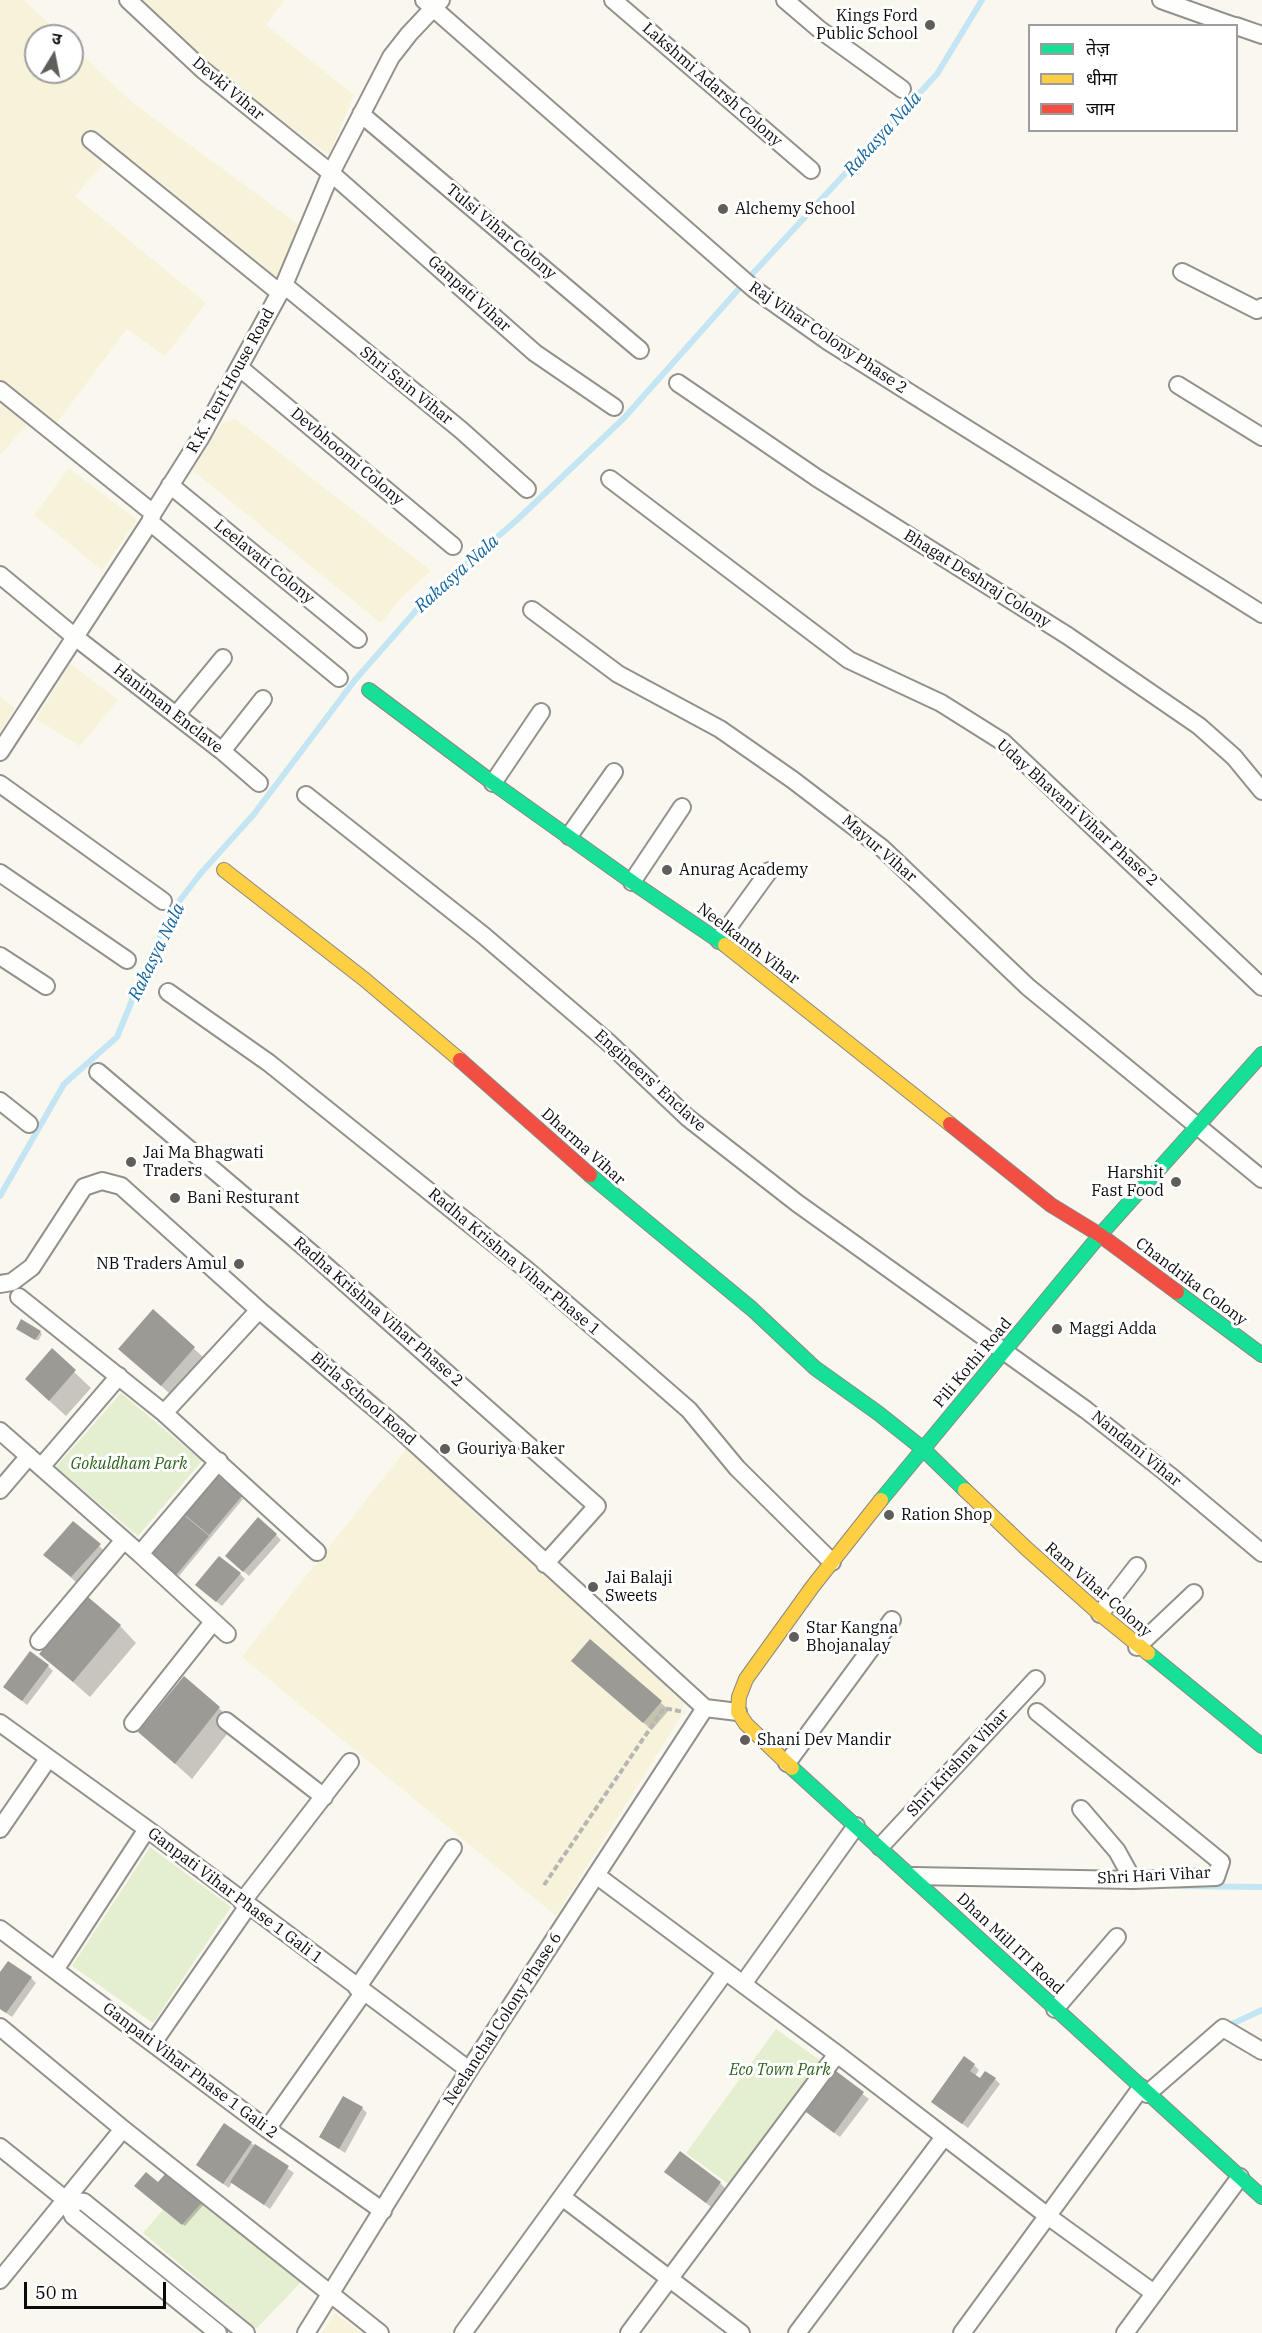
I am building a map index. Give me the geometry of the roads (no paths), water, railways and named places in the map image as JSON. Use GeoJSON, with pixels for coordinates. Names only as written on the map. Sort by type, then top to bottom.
{"type":"FeatureCollection","features":[{"type":"Feature","properties":{"kind":"street","name":"Devki Vihar"},"geometry":{"type":"LineString","coordinates":[[128,0],[203,70],[331,173]]}},
{"type":"Feature","properties":{"kind":"street","name":"Lakshmi Adarsh Colony"},"geometry":{"type":"LineString","coordinates":[[613,0],[811,170]]}},
{"type":"Feature","properties":{"kind":"street"},"geometry":{"type":"LineString","coordinates":[[785,0],[819,29],[902,89]]}},
{"type":"Feature","properties":{"kind":"street"},"geometry":{"type":"LineString","coordinates":[[1161,0],[1229,24]]}},
{"type":"Feature","properties":{"kind":"street","name":"R.K. Tent House Road"},"geometry":{"type":"LineString","coordinates":[[0,752],[152,518],[201,437],[282,289],[331,173],[391,57],[433,3]]}},
{"type":"Feature","properties":{"kind":"street","name":"Raj Vihar Colony Phase 2"},"geometry":{"type":"LineString","coordinates":[[433,3],[754,289],[829,342],[1262,614]]}},
{"type":"Feature","properties":{"kind":"street"},"geometry":{"type":"LineString","coordinates":[[1238,27],[1262,35]]}},
{"type":"Feature","properties":{"kind":"street","name":"Tulsi Vihar Colony"},"geometry":{"type":"LineString","coordinates":[[362,114],[640,350]]}},
{"type":"Feature","properties":{"kind":"street","name":"Shri Sain Vihar"},"geometry":{"type":"LineString","coordinates":[[91,140],[461,430],[527,489]]}},
{"type":"Feature","properties":{"kind":"street","name":"Ganpati Vihar"},"geometry":{"type":"LineString","coordinates":[[331,173],[535,353],[614,407]]}},
{"type":"Feature","properties":{"kind":"street"},"geometry":{"type":"LineString","coordinates":[[1182,272],[1257,310],[1262,307]]}},
{"type":"Feature","properties":{"kind":"street","name":"Devbhoomi Colony"},"geometry":{"type":"LineString","coordinates":[[240,368],[453,546]]}},
{"type":"Feature","properties":{"kind":"street","name":"Bhagat Deshraj Colony"},"geometry":{"type":"LineString","coordinates":[[678,383],[817,478],[1068,636],[1199,726],[1234,757],[1262,791]]}},
{"type":"Feature","properties":{"kind":"street"},"geometry":{"type":"LineString","coordinates":[[1179,385],[1262,438]]}},
{"type":"Feature","properties":{"kind":"street"},"geometry":{"type":"LineString","coordinates":[[0,390],[339,678]]}},
{"type":"Feature","properties":{"kind":"street","name":"Uday Bhavani Vihar Phase 2"},"geometry":{"type":"LineString","coordinates":[[610,478],[849,660],[941,704],[1003,742],[1262,987]]}},
{"type":"Feature","properties":{"kind":"street","name":"Leelavati Colony"},"geometry":{"type":"LineString","coordinates":[[170,485],[358,639]]}},
{"type":"Feature","properties":{"kind":"street","name":"Haniman Enclave"},"geometry":{"type":"LineString","coordinates":[[0,575],[259,783]]}},
{"type":"Feature","properties":{"kind":"street","name":"Mayur Vihar"},"geometry":{"type":"LineString","coordinates":[[532,609],[618,674],[720,729],[793,780],[882,848],[1028,987],[1262,1179]]}},
{"type":"Feature","properties":{"kind":"street"},"geometry":{"type":"LineString","coordinates":[[176,715],[223,658]]}},
{"type":"Feature","properties":{"kind":"street","name":"Neelkanth Vihar"},"geometry":{"type":"LineString","coordinates":[[369,690],[632,882],[719,940],[1051,1205],[1100,1235]]}},
{"type":"Feature","properties":{"kind":"street"},"geometry":{"type":"LineString","coordinates":[[222,751],[263,699]]}},
{"type":"Feature","properties":{"kind":"street"},"geometry":{"type":"LineString","coordinates":[[494,783],[541,712]]}},
{"type":"Feature","properties":{"kind":"street"},"geometry":{"type":"LineString","coordinates":[[569,836],[614,772]]}},
{"type":"Feature","properties":{"kind":"street"},"geometry":{"type":"LineString","coordinates":[[0,784],[163,901]]}},
{"type":"Feature","properties":{"kind":"street","name":"Engineers' Enclave"},"geometry":{"type":"LineString","coordinates":[[306,795],[483,935],[608,1042],[688,1118],[797,1203],[990,1339],[1004,1352]]}},
{"type":"Feature","properties":{"kind":"street"},"geometry":{"type":"LineString","coordinates":[[632,882],[682,807]]}},
{"type":"Feature","properties":{"kind":"street","name":"Dharma Vihar"},"geometry":{"type":"LineString","coordinates":[[224,870],[364,979],[503,1097],[615,1198],[752,1309],[815,1368],[922,1448]]}},
{"type":"Feature","properties":{"kind":"street"},"geometry":{"type":"LineString","coordinates":[[719,940],[769,872]]}},
{"type":"Feature","properties":{"kind":"street"},"geometry":{"type":"LineString","coordinates":[[0,873],[127,960]]}},
{"type":"Feature","properties":{"kind":"street"},"geometry":{"type":"LineString","coordinates":[[0,956],[46,986]]}},
{"type":"Feature","properties":{"kind":"street","name":"Radha Krishna Vihar Phase 1"},"geometry":{"type":"LineString","coordinates":[[168,992],[269,1063],[526,1270],[617,1348],[689,1410],[737,1468],[832,1562]]}},
{"type":"Feature","properties":{"kind":"street","name":"Pili Kothi Road"},"geometry":{"type":"LineString","coordinates":[[738,1712],[739,1697],[746,1679],[832,1562],[922,1448],[1100,1235],[1262,1054]]}},
{"type":"Feature","properties":{"kind":"street","name":"Radha Krishna Vihar Phase 2"},"geometry":{"type":"LineString","coordinates":[[98,1072],[309,1251],[597,1506],[545,1564]]}},
{"type":"Feature","properties":{"kind":"street"},"geometry":{"type":"LineString","coordinates":[[0,1101],[29,1124]]}},
{"type":"Feature","properties":{"kind":"street","name":"Birla School Road"},"geometry":{"type":"LineString","coordinates":[[0,1284],[12,1282],[32,1267],[84,1187],[102,1181],[121,1186],[259,1310],[397,1428],[702,1712]]}},
{"type":"Feature","properties":{"kind":"street","name":"Chandrika Colony"},"geometry":{"type":"LineString","coordinates":[[1100,1235],[1262,1355]]}},
{"type":"Feature","properties":{"kind":"street"},"geometry":{"type":"LineString","coordinates":[[19,1297],[164,1413],[317,1552]]}},
{"type":"Feature","properties":{"kind":"street"},"geometry":{"type":"LineString","coordinates":[[164,1413],[259,1310]]}},
{"type":"Feature","properties":{"kind":"street","name":"Nandani Vihar"},"geometry":{"type":"LineString","coordinates":[[1004,1352],[1086,1410],[1169,1475],[1262,1553]]}},
{"type":"Feature","properties":{"kind":"street"},"geometry":{"type":"LineString","coordinates":[[0,1490],[35,1462],[119,1376]]}},
{"type":"Feature","properties":{"kind":"street"},"geometry":{"type":"LineString","coordinates":[[0,1431],[140,1554],[227,1635]]}},
{"type":"Feature","properties":{"kind":"street","name":"Ram Vihar Colony"},"geometry":{"type":"LineString","coordinates":[[922,1448],[1027,1549],[1137,1647],[1262,1746]]}},
{"type":"Feature","properties":{"kind":"street"},"geometry":{"type":"LineString","coordinates":[[140,1554],[219,1461]]}},
{"type":"Feature","properties":{"kind":"street"},"geometry":{"type":"LineString","coordinates":[[39,1641],[123,1540]]}},
{"type":"Feature","properties":{"kind":"street"},"geometry":{"type":"LineString","coordinates":[[1100,1614],[1137,1566]]}},
{"type":"Feature","properties":{"kind":"street"},"geometry":{"type":"LineString","coordinates":[[1137,1647],[1194,1593]]}},
{"type":"Feature","properties":{"kind":"street"},"geometry":{"type":"LineString","coordinates":[[787,1763],[892,1620]]}},
{"type":"Feature","properties":{"kind":"street"},"geometry":{"type":"LineString","coordinates":[[133,1723],[213,1622]]}},
{"type":"Feature","properties":{"kind":"street","name":"Shri Krishna Vihar"},"geometry":{"type":"LineString","coordinates":[[880,1847],[1036,1679]]}},
{"type":"Feature","properties":{"kind":"street"},"geometry":{"type":"LineString","coordinates":[[702,1712],[738,1712]]}},
{"type":"Feature","properties":{"kind":"street","name":"Neelanchal Colony Phase 6"},"geometry":{"type":"LineString","coordinates":[[306,2333],[469,2070],[702,1712]]}},
{"type":"Feature","properties":{"kind":"street","name":"Dhan Mill ITI Road"},"geometry":{"type":"LineString","coordinates":[[738,1712],[746,1724],[787,1763],[1262,2197]]}},
{"type":"Feature","properties":{"kind":"street","name":"Shri Hari Vihar"},"geometry":{"type":"LineString","coordinates":[[913,1876],[1133,1880],[1216,1876],[1221,1862],[1037,1712]]}},
{"type":"Feature","properties":{"kind":"street"},"geometry":{"type":"LineString","coordinates":[[226,1721],[324,1797]]}},
{"type":"Feature","properties":{"kind":"street","name":"Ganpati Vihar Phase 1 Gali 1"},"geometry":{"type":"LineString","coordinates":[[0,1723],[147,1829],[469,2070]]}},
{"type":"Feature","properties":{"kind":"street"},"geometry":{"type":"LineString","coordinates":[[0,1829],[48,1759]]}},
{"type":"Feature","properties":{"kind":"street"},"geometry":{"type":"LineString","coordinates":[[153,2043],[245,1904],[350,1762]]}},
{"type":"Feature","properties":{"kind":"street"},"geometry":{"type":"LineString","coordinates":[[1081,1809],[1117,1851],[1133,1880]]}},
{"type":"Feature","properties":{"kind":"street"},"geometry":{"type":"LineString","coordinates":[[743,1984],[856,1826]]}},
{"type":"Feature","properties":{"kind":"street"},"geometry":{"type":"LineString","coordinates":[[55,1970],[147,1829]]}},
{"type":"Feature","properties":{"kind":"street"},"geometry":{"type":"LineString","coordinates":[[267,2129],[453,1848]]}},
{"type":"Feature","properties":{"kind":"street"},"geometry":{"type":"LineString","coordinates":[[596,1875],[837,2054],[1049,2217],[1154,2293]]}},
{"type":"Feature","properties":{"kind":"street","name":"Ganpati Vihar Phase 1 Gali 2"},"geometry":{"type":"LineString","coordinates":[[0,1929],[267,2129],[382,2211]]}},
{"type":"Feature","properties":{"kind":"street"},"geometry":{"type":"LineString","coordinates":[[1055,2009],[1118,1937]]}},
{"type":"Feature","properties":{"kind":"street"},"geometry":{"type":"LineString","coordinates":[[463,2333],[725,1972]]}},
{"type":"Feature","properties":{"kind":"street"},"geometry":{"type":"LineString","coordinates":[[0,2027],[123,2129],[380,2333]]}},
{"type":"Feature","properties":{"kind":"street"},"geometry":{"type":"LineString","coordinates":[[967,2331],[1144,2091],[1223,2028],[1262,2051]]}},
{"type":"Feature","properties":{"kind":"street"},"geometry":{"type":"LineString","coordinates":[[629,2333],[837,2054]]}},
{"type":"Feature","properties":{"kind":"street"},"geometry":{"type":"LineString","coordinates":[[0,2280],[123,2129]]}},
{"type":"Feature","properties":{"kind":"street"},"geometry":{"type":"LineString","coordinates":[[796,2333],[944,2137]]}},
{"type":"Feature","properties":{"kind":"street"},"geometry":{"type":"LineString","coordinates":[[0,2147],[66,2200],[73,2216],[218,2333]]}},
{"type":"Feature","properties":{"kind":"street"},"geometry":{"type":"LineString","coordinates":[[1125,2333],[1240,2177]]}},
{"type":"Feature","properties":{"kind":"street"},"geometry":{"type":"LineString","coordinates":[[562,2197],[741,2333]]}},
{"type":"Feature","properties":{"kind":"street"},"geometry":{"type":"LineString","coordinates":[[66,2200],[84,2202],[246,2333]]}},
{"type":"Feature","properties":{"kind":"waterway","name":"Rakasya Nala"},"geometry":{"type":"LineString","coordinates":[[0,1196],[64,1084],[117,1037],[149,959],[174,908],[201,873],[254,814],[355,680],[427,598],[518,519],[624,418],[745,282],[937,74],[982,0]]}},
{"type":"Feature","properties":{"kind":"waterway"},"geometry":{"type":"LineString","coordinates":[[1176,1886],[1262,1887]]}},
{"type":"Feature","properties":{"kind":"waterway"},"geometry":{"type":"LineString","coordinates":[[1230,2025],[1262,2010]]}},
{"type":"Feature","properties":{"kind":"place","name":"Kings Ford Public School"},"geometry":{"type":"Point","coordinates":[930,25]}},
{"type":"Feature","properties":{"kind":"place","name":"Alchemy School"},"geometry":{"type":"Point","coordinates":[723,209]}},
{"type":"Feature","properties":{"kind":"place","name":"Anurag Academy"},"geometry":{"type":"Point","coordinates":[667,870]}},
{"type":"Feature","properties":{"kind":"place","name":"Jai Ma Bhagwati Traders"},"geometry":{"type":"Point","coordinates":[131,1162]}},
{"type":"Feature","properties":{"kind":"place","name":"Harshit Fast Food"},"geometry":{"type":"Point","coordinates":[1176,1182]}},
{"type":"Feature","properties":{"kind":"place","name":"Bani Resturant"},"geometry":{"type":"Point","coordinates":[175,1198]}},
{"type":"Feature","properties":{"kind":"place","name":"NB Traders Amul"},"geometry":{"type":"Point","coordinates":[239,1264]}},
{"type":"Feature","properties":{"kind":"place","name":"Maggi Adda"},"geometry":{"type":"Point","coordinates":[1057,1329]}},
{"type":"Feature","properties":{"kind":"place","name":"Gouriya Baker"},"geometry":{"type":"Point","coordinates":[445,1449]}},
{"type":"Feature","properties":{"kind":"place","name":"Ration Shop"},"geometry":{"type":"Point","coordinates":[889,1515]}},
{"type":"Feature","properties":{"kind":"place","name":"Jai Balaji Sweets"},"geometry":{"type":"Point","coordinates":[593,1587]}},
{"type":"Feature","properties":{"kind":"place","name":"Star Kangna Bhojanalay"},"geometry":{"type":"Point","coordinates":[794,1637]}},
{"type":"Feature","properties":{"kind":"place","name":"Shani Dev Mandir"},"geometry":{"type":"Point","coordinates":[745,1740]}},
{"type":"Feature","properties":{"kind":"park label","name":"Gokuldham Park"},"geometry":{"type":"Point","coordinates":[129,1464]}},
{"type":"Feature","properties":{"kind":"park label","name":"Eco Town Park"},"geometry":{"type":"Point","coordinates":[780,2070]}}]}
